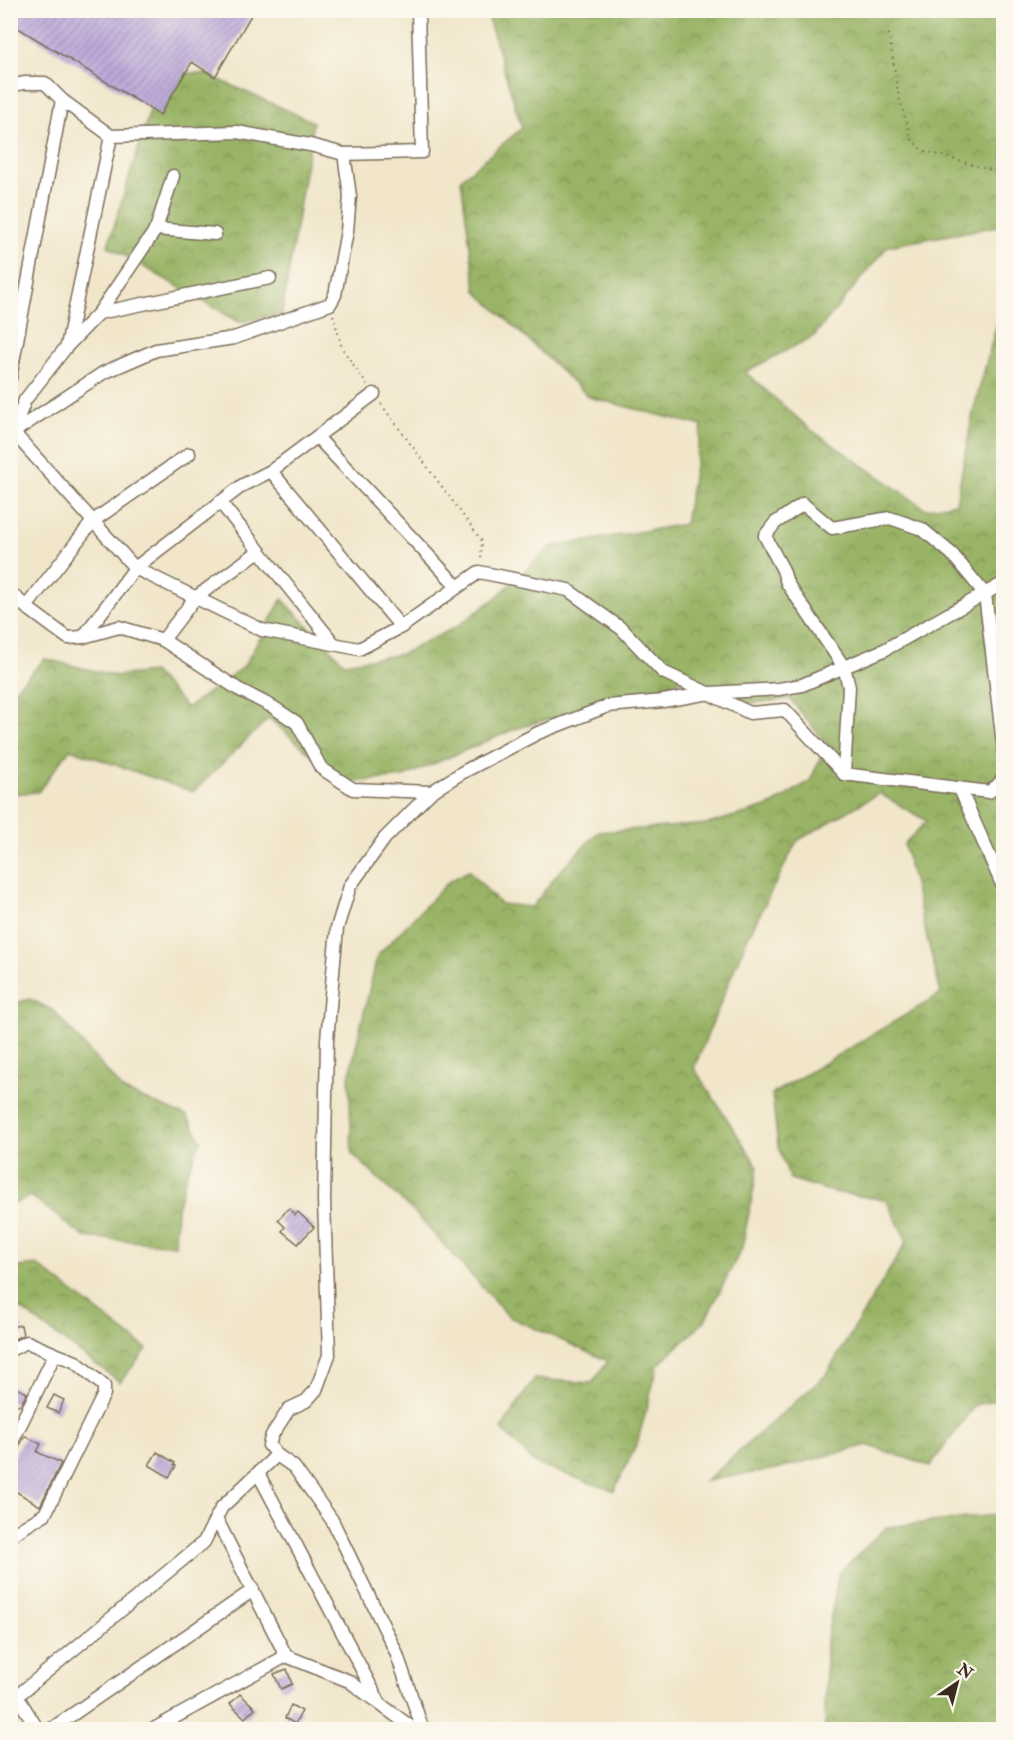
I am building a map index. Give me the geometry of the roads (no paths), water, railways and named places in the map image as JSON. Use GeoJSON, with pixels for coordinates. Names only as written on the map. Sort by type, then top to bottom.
{"type":"FeatureCollection","features":[{"type":"Feature","properties":{"kind":"street"},"geometry":{"type":"LineString","coordinates":[[10,86],[45,83],[62,100],[111,136],[237,132],[310,144],[344,154],[422,152],[418,10]]}},
{"type":"Feature","properties":{"kind":"street"},"geometry":{"type":"LineString","coordinates":[[10,378],[62,100]]}},
{"type":"Feature","properties":{"kind":"street"},"geometry":{"type":"LineString","coordinates":[[67,346],[111,136]]}},
{"type":"Feature","properties":{"kind":"street"},"geometry":{"type":"LineString","coordinates":[[12,433],[103,373],[156,350],[234,338],[330,304],[335,295],[347,231],[350,196],[344,154]]}},
{"type":"Feature","properties":{"kind":"street"},"geometry":{"type":"LineString","coordinates":[[12,433],[25,400],[67,346],[99,313],[156,229],[173,176]]}},
{"type":"Feature","properties":{"kind":"street"},"geometry":{"type":"LineString","coordinates":[[156,229],[215,234]]}},
{"type":"Feature","properties":{"kind":"street"},"geometry":{"type":"LineString","coordinates":[[99,313],[270,278]]}},
{"type":"Feature","properties":{"kind":"street"},"geometry":{"type":"LineString","coordinates":[[83,637],[135,568],[243,484],[271,471],[374,394]]}},
{"type":"Feature","properties":{"kind":"street"},"geometry":{"type":"LineString","coordinates":[[12,433],[135,568],[262,630],[359,649],[401,627],[479,572],[568,590],[622,629],[663,672],[750,714],[785,710],[844,774],[989,792],[1004,778]]}},
{"type":"Feature","properties":{"kind":"street"},"geometry":{"type":"LineString","coordinates":[[317,436],[457,586]]}},
{"type":"Feature","properties":{"kind":"street"},"geometry":{"type":"LineString","coordinates":[[26,607],[93,520],[189,454]]}},
{"type":"Feature","properties":{"kind":"street"},"geometry":{"type":"LineString","coordinates":[[271,471],[401,627]]}},
{"type":"Feature","properties":{"kind":"street"},"geometry":{"type":"LineString","coordinates":[[220,502],[334,644]]}},
{"type":"Feature","properties":{"kind":"street"},"geometry":{"type":"LineString","coordinates":[[844,774],[849,687],[844,667],[787,583],[783,570],[765,536],[775,523],[803,504],[832,528],[890,518],[922,529],[952,554],[985,594],[1004,752]]}},
{"type":"Feature","properties":{"kind":"street"},"geometry":{"type":"LineString","coordinates":[[163,640],[195,598],[259,551]]}},
{"type":"Feature","properties":{"kind":"street"},"geometry":{"type":"LineString","coordinates":[[423,1730],[396,1652],[332,1520],[294,1467],[277,1455],[269,1445],[272,1434],[289,1409],[306,1401],[316,1390],[329,1355],[324,1200],[327,1040],[337,928],[350,886],[385,838],[431,792],[463,771],[538,733],[608,706],[710,693],[779,689],[801,685],[884,650],[1004,583]]}},
{"type":"Feature","properties":{"kind":"street"},"geometry":{"type":"LineString","coordinates":[[10,592],[26,607],[68,638],[83,637],[119,627],[163,640],[297,723],[321,768],[353,789],[431,792]]}},
{"type":"Feature","properties":{"kind":"street"},"geometry":{"type":"LineString","coordinates":[[960,789],[1004,889]]}},
{"type":"Feature","properties":{"kind":"street"},"geometry":{"type":"LineString","coordinates":[[10,1350],[27,1342],[76,1362],[104,1386],[104,1394],[45,1514],[10,1536]]}},
{"type":"Feature","properties":{"kind":"street"},"geometry":{"type":"LineString","coordinates":[[10,1446],[56,1354]]}},
{"type":"Feature","properties":{"kind":"street"},"geometry":{"type":"LineString","coordinates":[[38,1730],[14,1696],[204,1542],[222,1507],[277,1455]]}},
{"type":"Feature","properties":{"kind":"street"},"geometry":{"type":"LineString","coordinates":[[258,1473],[379,1703]]}},
{"type":"Feature","properties":{"kind":"street"},"geometry":{"type":"LineString","coordinates":[[216,1518],[286,1656],[349,1681],[415,1730]]}},
{"type":"Feature","properties":{"kind":"street"},"geometry":{"type":"LineString","coordinates":[[50,1730],[253,1590]]}},
{"type":"Feature","properties":{"kind":"street"},"geometry":{"type":"LineString","coordinates":[[152,1730],[286,1656]]}}]}
